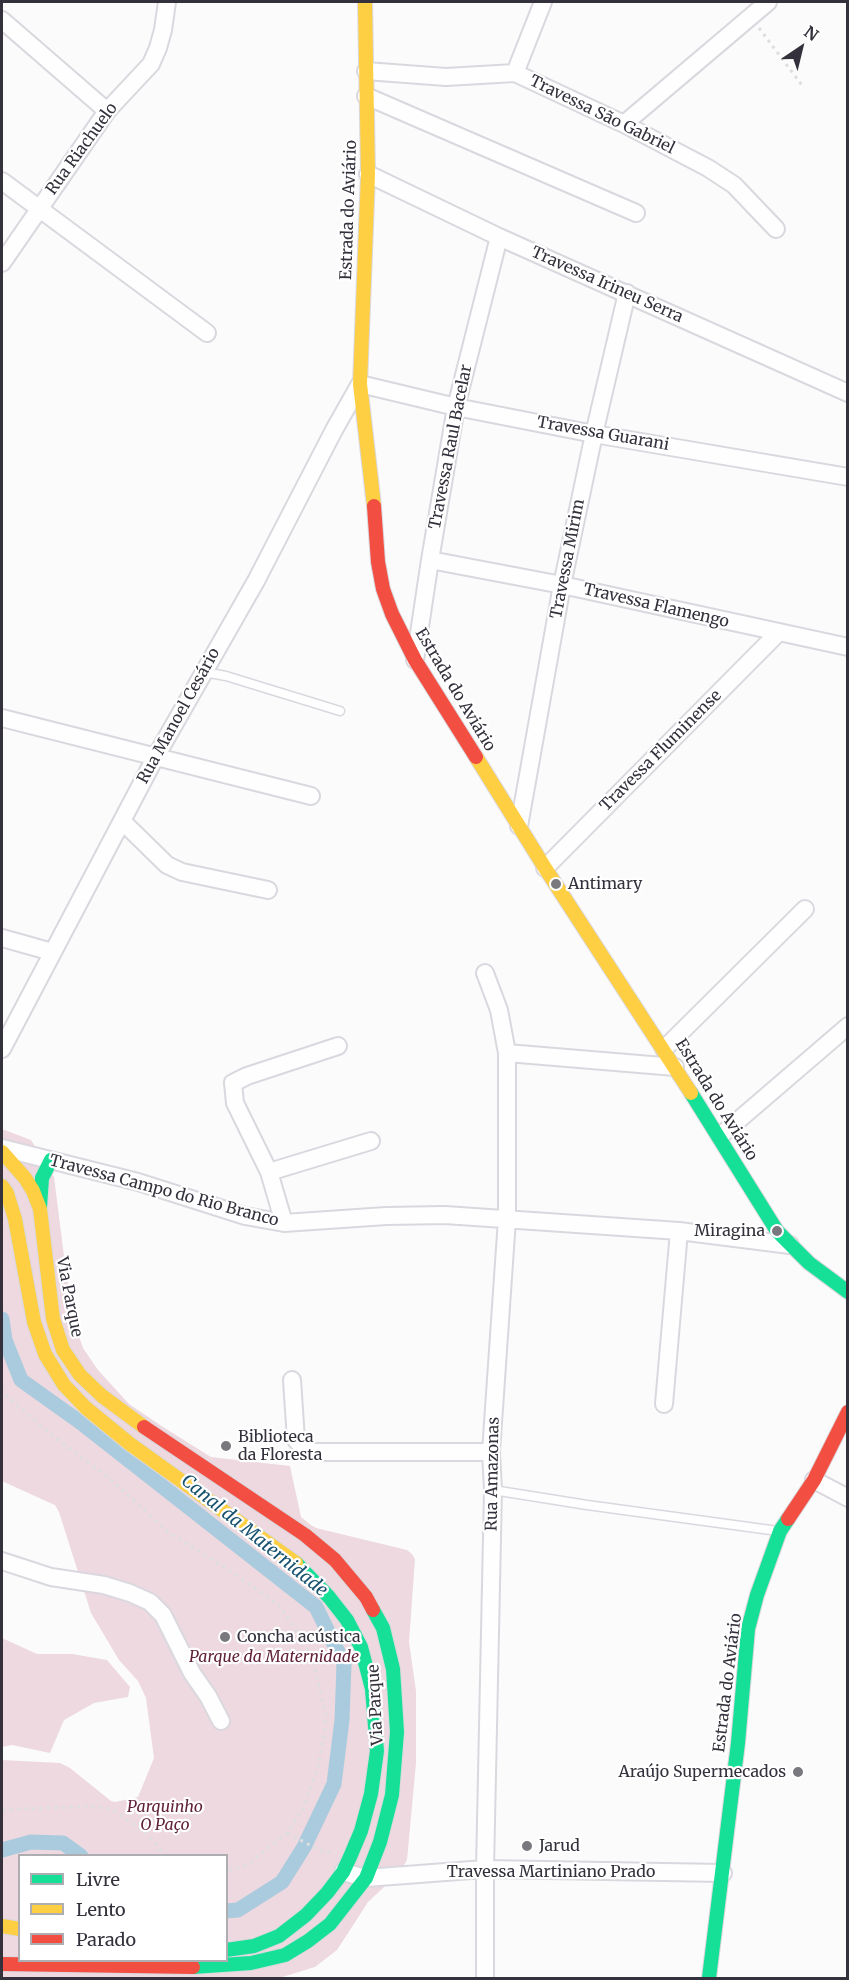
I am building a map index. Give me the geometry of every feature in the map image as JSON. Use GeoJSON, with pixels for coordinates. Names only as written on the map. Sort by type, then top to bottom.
{"type":"FeatureCollection","features":[{"type":"Feature","properties":{"kind":"street","name":"Rua Riachuelo"},"geometry":{"type":"LineString","coordinates":[[2,263],[106,111],[151,64],[163,30],[167,2]]}},
{"type":"Feature","properties":{"kind":"street","name":"Estrada do Aviário"},"geometry":{"type":"LineString","coordinates":[[365,2],[368,174],[360,384],[377,532],[378,562],[383,589],[392,614],[415,660],[545,868],[720,1136],[777,1231],[809,1263],[843,1289],[848,1303]]}},
{"type":"Feature","properties":{"kind":"street"},"geometry":{"type":"LineString","coordinates":[[515,74],[543,2]]}},
{"type":"Feature","properties":{"kind":"street"},"geometry":{"type":"LineString","coordinates":[[624,124],[768,2]]}},
{"type":"Feature","properties":{"kind":"street"},"geometry":{"type":"LineString","coordinates":[[2,20],[106,111]]}},
{"type":"Feature","properties":{"kind":"street","name":"Travessa São Gabriel"},"geometry":{"type":"LineString","coordinates":[[366,72],[446,77],[515,74],[624,124],[708,168],[734,185],[776,230]]}},
{"type":"Feature","properties":{"kind":"street"},"geometry":{"type":"LineString","coordinates":[[366,96],[636,213]]}},
{"type":"Feature","properties":{"kind":"street","name":"Travessa Irineu Serra"},"geometry":{"type":"LineString","coordinates":[[368,174],[500,237],[848,393]]}},
{"type":"Feature","properties":{"kind":"street"},"geometry":{"type":"LineString","coordinates":[[2,181],[207,333]]}},
{"type":"Feature","properties":{"kind":"street","name":"Travessa Raul Bacelar"},"geometry":{"type":"LineString","coordinates":[[415,660],[456,407],[500,237]]}},
{"type":"Feature","properties":{"kind":"street","name":"Travessa Mirim"},"geometry":{"type":"LineString","coordinates":[[519,826],[562,585],[627,293]]}},
{"type":"Feature","properties":{"kind":"street","name":"Travessa Guarani"},"geometry":{"type":"LineString","coordinates":[[360,384],[456,407],[594,434],[848,477]]}},
{"type":"Feature","properties":{"kind":"street","name":"Rua Manoel Cesário"},"geometry":{"type":"LineString","coordinates":[[2,1049],[154,758],[256,581],[333,430],[360,384]]}},
{"type":"Feature","properties":{"kind":"street","name":"Travessa Flamengo"},"geometry":{"type":"LineString","coordinates":[[430,560],[562,585],[848,647]]}},
{"type":"Feature","properties":{"kind":"street","name":"Travessa Fluminense"},"geometry":{"type":"LineString","coordinates":[[545,868],[777,633]]}},
{"type":"Feature","properties":{"kind":"street"},"geometry":{"type":"LineString","coordinates":[[2,718],[311,796]]}},
{"type":"Feature","properties":{"kind":"street"},"geometry":{"type":"LineString","coordinates":[[122,821],[167,865],[182,872],[268,890]]}},
{"type":"Feature","properties":{"kind":"street"},"geometry":{"type":"LineString","coordinates":[[664,1049],[805,909]]}},
{"type":"Feature","properties":{"kind":"street"},"geometry":{"type":"LineString","coordinates":[[2,938],[52,952]]}},
{"type":"Feature","properties":{"kind":"street","name":"Rua Amazonas"},"geometry":{"type":"LineString","coordinates":[[484,1978],[493,1490],[491,1452],[507,1219],[507,1053],[499,1010],[485,973]]}},
{"type":"Feature","properties":{"kind":"street"},"geometry":{"type":"LineString","coordinates":[[720,1136],[848,1026]]}},
{"type":"Feature","properties":{"kind":"street"},"geometry":{"type":"LineString","coordinates":[[284,1224],[269,1172],[235,1102],[233,1083],[247,1076],[338,1046]]}},
{"type":"Feature","properties":{"kind":"street"},"geometry":{"type":"LineString","coordinates":[[507,1053],[675,1067]]}},
{"type":"Feature","properties":{"kind":"street"},"geometry":{"type":"LineString","coordinates":[[269,1172],[371,1141]]}},
{"type":"Feature","properties":{"kind":"street","name":"Travessa Campo do Rio Branco"},"geometry":{"type":"LineString","coordinates":[[2,1150],[138,1182],[245,1216],[284,1224],[386,1216],[445,1215],[680,1231],[790,1245]]}},
{"type":"Feature","properties":{"kind":"street","name":"Via Parque"},"geometry":{"type":"LineString","coordinates":[[2,1150],[25,1178],[40,1209],[53,1319],[63,1350],[80,1376],[129,1417],[305,1535],[335,1560],[366,1597],[383,1628],[393,1669],[397,1732],[392,1795],[380,1842],[366,1878],[330,1924],[285,1954],[251,1963],[187,1967],[2,1964]]}},
{"type":"Feature","properties":{"kind":"street"},"geometry":{"type":"LineString","coordinates":[[40,1209],[42,1178],[51,1160]]}},
{"type":"Feature","properties":{"kind":"street","name":"Via Parque"},"geometry":{"type":"LineString","coordinates":[[2,1186],[7,1193],[15,1219],[34,1322],[45,1354],[64,1385],[86,1408],[130,1444],[297,1564],[329,1597],[347,1620],[361,1647],[372,1689],[377,1751],[371,1794],[361,1831],[343,1872],[306,1915],[279,1936],[254,1946],[228,1950]]}},
{"type":"Feature","properties":{"kind":"street"},"geometry":{"type":"LineString","coordinates":[[664,1404],[680,1231]]}},
{"type":"Feature","properties":{"kind":"street"},"geometry":{"type":"LineString","coordinates":[[292,1380],[296,1440],[303,1448],[312,1452],[491,1452]]}},
{"type":"Feature","properties":{"kind":"street","name":"Estrada do Aviário"},"geometry":{"type":"LineString","coordinates":[[710,1978],[748,1629],[757,1595],[780,1531],[814,1480],[848,1412]]}},
{"type":"Feature","properties":{"kind":"street"},"geometry":{"type":"LineString","coordinates":[[814,1480],[848,1498]]}},
{"type":"Feature","properties":{"kind":"street"},"geometry":{"type":"LineString","coordinates":[[2,1561],[51,1577],[104,1585],[150,1602],[163,1615],[192,1673],[208,1696],[221,1721]]}},
{"type":"Feature","properties":{"kind":"street","name":"Travessa Martiniano Prado"},"geometry":{"type":"LineString","coordinates":[[343,1872],[366,1878],[485,1869],[723,1873]]}},
{"type":"Feature","properties":{"kind":"street"},"geometry":{"type":"LineString","coordinates":[[2,1926],[18,1929]]}},
{"type":"Feature","properties":{"kind":"lane"},"geometry":{"type":"LineString","coordinates":[[204,672],[226,676],[340,711]]}},
{"type":"Feature","properties":{"kind":"lane"},"geometry":{"type":"LineString","coordinates":[[493,1490],[780,1531]]}},
{"type":"Feature","properties":{"kind":"path"},"geometry":{"type":"LineString","coordinates":[[750,17],[804,88]]}},
{"type":"Feature","properties":{"kind":"path"},"geometry":{"type":"LineString","coordinates":[[2,1388],[6,1395],[41,1426],[107,1476],[168,1532],[230,1570],[278,1604],[313,1660],[326,1715],[318,1766],[303,1809],[287,1833],[247,1865],[228,1870]]}},
{"type":"Feature","properties":{"kind":"path"},"geometry":{"type":"LineString","coordinates":[[2,1810],[91,1806],[112,1809],[147,1834],[164,1854]]}},
{"type":"Feature","properties":{"kind":"path"},"geometry":{"type":"LineString","coordinates":[[287,1833],[319,1850]]}},
{"type":"Feature","properties":{"kind":"green space","name":"Parque da Maternidade"},"geometry":{"type":"Polygon","coordinates":[[[2,1129],[31,1140],[54,1177],[75,1325],[83,1348],[98,1370],[129,1404],[211,1457],[290,1466],[301,1517],[311,1525],[407,1550],[415,1559],[409,1642],[416,1691],[416,1763],[407,1860],[400,1872],[368,1902],[337,1950],[315,1967],[279,1978],[2,1978],[2,1760],[60,1763],[115,1802],[138,1797],[154,1758],[146,1698],[138,1681],[119,1660],[91,1613],[55,1505],[2,1481],[2,1129]]]}},
{"type":"Feature","properties":{"kind":"green space"},"geometry":{"type":"Polygon","coordinates":[[[2,1638],[37,1654],[72,1654],[107,1660],[130,1687],[128,1697],[94,1703],[64,1720],[50,1753],[12,1745],[2,1747],[2,1638]]]}},
{"type":"Feature","properties":{"kind":"waterway","name":"Canal da Maternidade"},"geometry":{"type":"LineString","coordinates":[[2,1319],[5,1340],[21,1380],[84,1425],[316,1607],[344,1664],[342,1720],[334,1784],[304,1847],[282,1882],[238,1910],[228,1911]]}},
{"type":"Feature","properties":{"kind":"waterway","name":"Canal da Maternidade"},"geometry":{"type":"LineString","coordinates":[[2,1850],[31,1842],[63,1843],[78,1854]]}},
{"type":"Feature","properties":{"kind":"traffic: fast"},"geometry":{"type":"LineString","coordinates":[[691,1093],[777,1231],[809,1263],[848,1292]]}},
{"type":"Feature","properties":{"kind":"traffic: fast"},"geometry":{"type":"LineString","coordinates":[[40,1207],[42,1178],[51,1160]]}},
{"type":"Feature","properties":{"kind":"traffic: fast"},"geometry":{"type":"LineString","coordinates":[[709,1978],[738,1743],[748,1629],[757,1595],[780,1531],[788,1519]]}},
{"type":"Feature","properties":{"kind":"traffic: fast"},"geometry":{"type":"LineString","coordinates":[[228,1950],[254,1946],[279,1936],[306,1915],[327,1893],[343,1872],[350,1857],[361,1831],[371,1794],[377,1751],[372,1689],[361,1647],[347,1620],[329,1597],[296,1563]]}},
{"type":"Feature","properties":{"kind":"traffic: fast"},"geometry":{"type":"LineString","coordinates":[[193,1967],[251,1963],[285,1955],[330,1924],[366,1878],[380,1842],[392,1795],[397,1732],[393,1669],[383,1628],[373,1610]]}},
{"type":"Feature","properties":{"kind":"traffic: slow"},"geometry":{"type":"LineString","coordinates":[[365,2],[368,174],[360,384],[374,506]]}},
{"type":"Feature","properties":{"kind":"traffic: slow"},"geometry":{"type":"LineString","coordinates":[[476,757],[691,1093]]}},
{"type":"Feature","properties":{"kind":"traffic: slow"},"geometry":{"type":"LineString","coordinates":[[2,1152],[25,1178],[40,1209],[53,1319],[63,1350],[80,1375],[102,1396],[144,1427]]}},
{"type":"Feature","properties":{"kind":"traffic: slow"},"geometry":{"type":"LineString","coordinates":[[2,1186],[7,1193],[15,1219],[34,1322],[45,1354],[64,1385],[86,1408],[130,1444],[296,1563]]}},
{"type":"Feature","properties":{"kind":"traffic: slow"},"geometry":{"type":"LineString","coordinates":[[2,1926],[18,1929]]}},
{"type":"Feature","properties":{"kind":"traffic: jam"},"geometry":{"type":"LineString","coordinates":[[374,506],[378,562],[383,589],[392,614],[415,660],[476,757]]}},
{"type":"Feature","properties":{"kind":"traffic: jam"},"geometry":{"type":"LineString","coordinates":[[788,1519],[814,1480],[848,1412]]}},
{"type":"Feature","properties":{"kind":"traffic: jam"},"geometry":{"type":"LineString","coordinates":[[144,1427],[305,1535],[335,1560],[366,1597],[373,1610]]}},
{"type":"Feature","properties":{"kind":"traffic: jam"},"geometry":{"type":"LineString","coordinates":[[2,1964],[193,1967]]}},
{"type":"Feature","properties":{"kind":"place","name":"Antimary"},"geometry":{"type":"Point","coordinates":[556,884]}},
{"type":"Feature","properties":{"kind":"place","name":"Miragina"},"geometry":{"type":"Point","coordinates":[777,1231]}},
{"type":"Feature","properties":{"kind":"place","name":"Biblioteca da Floresta"},"geometry":{"type":"Point","coordinates":[226,1446]}},
{"type":"Feature","properties":{"kind":"place","name":"Concha acústica"},"geometry":{"type":"Point","coordinates":[225,1637]}},
{"type":"Feature","properties":{"kind":"place","name":"Araújo Supermecados"},"geometry":{"type":"Point","coordinates":[798,1772]}},
{"type":"Feature","properties":{"kind":"place","name":"Jarud"},"geometry":{"type":"Point","coordinates":[527,1846]}},
{"type":"Feature","properties":{"kind":"park label","name":"Parquinho O Paço"},"geometry":{"type":"Point","coordinates":[165,1816]}}]}
